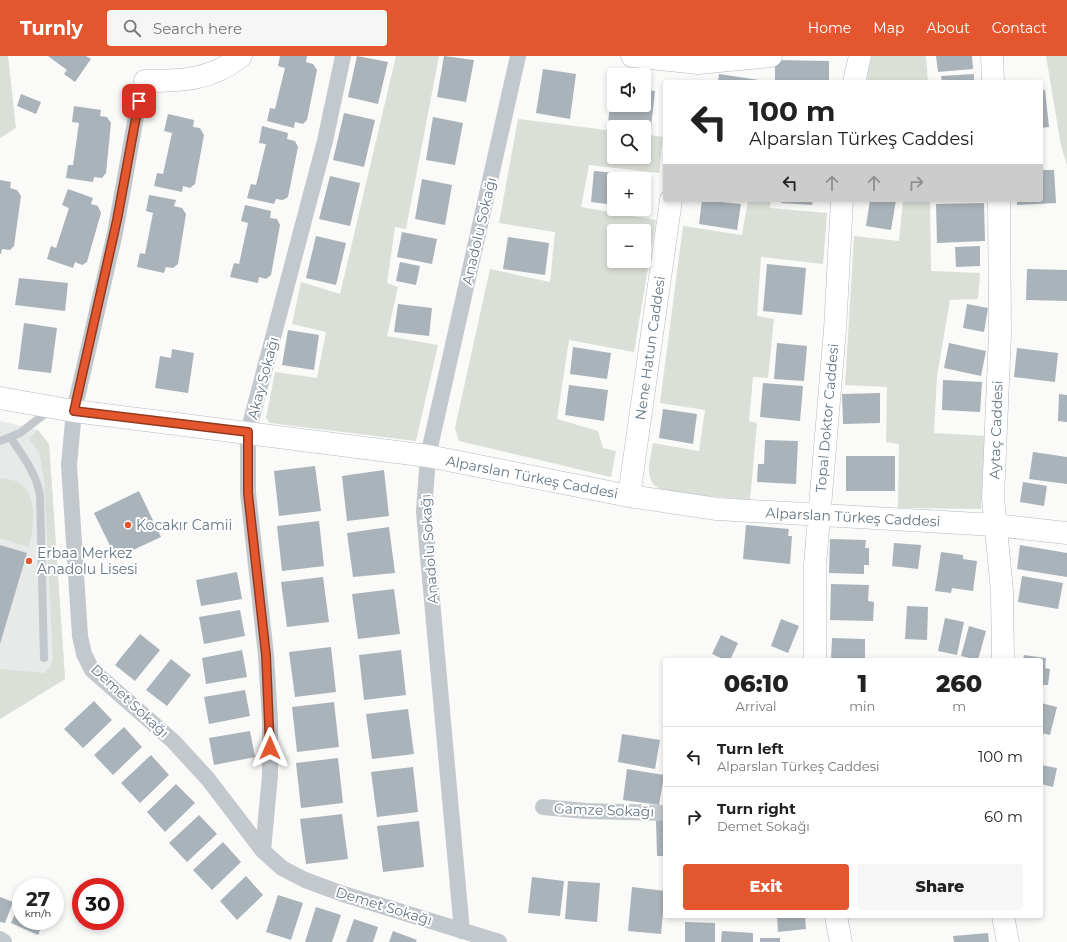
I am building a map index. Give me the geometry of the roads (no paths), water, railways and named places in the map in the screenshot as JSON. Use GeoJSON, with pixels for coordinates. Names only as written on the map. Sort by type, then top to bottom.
{"type":"FeatureCollection","features":[{"type":"Feature","properties":{"kind":"street"},"geometry":{"type":"LineString","coordinates":[[145,81],[182,80],[203,76],[229,66],[241,56]]}},
{"type":"Feature","properties":{"kind":"street","name":"Akay Sokağı"},"geometry":{"type":"LineString","coordinates":[[263,851],[270,775],[270,721],[266,655],[248,493],[248,432],[322,156],[343,56]]}},
{"type":"Feature","properties":{"kind":"street","name":"Anadolu Sokağı"},"geometry":{"type":"LineString","coordinates":[[462,931],[424,512],[428,456],[518,56]]}},
{"type":"Feature","properties":{"kind":"street"},"geometry":{"type":"LineString","coordinates":[[632,56],[697,67],[771,56]]}},
{"type":"Feature","properties":{"kind":"street"},"geometry":{"type":"LineString","coordinates":[[854,80],[860,56]]}},
{"type":"Feature","properties":{"kind":"street"},"geometry":{"type":"LineString","coordinates":[[992,56],[993,80]]}},
{"type":"Feature","properties":{"kind":"street","name":"Demet Sokağı"},"geometry":{"type":"LineString","coordinates":[[145,81],[141,89],[114,233],[64,409],[80,636],[84,654],[92,670],[173,741],[203,774],[263,851],[282,868],[305,880],[343,894],[499,942]]}},
{"type":"Feature","properties":{"kind":"street","name":"Nene Hatun Caddesi"},"geometry":{"type":"LineString","coordinates":[[628,496],[671,202]]}},
{"type":"Feature","properties":{"kind":"street","name":"Topal Doktor Caddesi"},"geometry":{"type":"LineString","coordinates":[[815,658],[815,565],[818,515],[835,330],[842,202]]}},
{"type":"Feature","properties":{"kind":"street","name":"Aytaç Caddesi"},"geometry":{"type":"LineString","coordinates":[[999,202],[1001,273],[993,498],[1002,591],[1003,658]]}},
{"type":"Feature","properties":{"kind":"street","name":"Alparslan Türkeş Caddesi"},"geometry":{"type":"LineString","coordinates":[[0,398],[64,409],[428,456],[628,496],[717,509],[995,526],[1067,533]]}},
{"type":"Feature","properties":{"kind":"street","name":"Gamze Sokağı"},"geometry":{"type":"LineString","coordinates":[[543,807],[586,812],[663,813]]}},
{"type":"Feature","properties":{"kind":"street"},"geometry":{"type":"LineString","coordinates":[[836,918],[841,942]]}},
{"type":"Feature","properties":{"kind":"street"},"geometry":{"type":"LineString","coordinates":[[1002,918],[1008,942]]}},
{"type":"Feature","properties":{"kind":"street"},"geometry":{"type":"LineString","coordinates":[[0,938],[4,942]]}},
{"type":"Feature","properties":{"kind":"lane"},"geometry":{"type":"LineString","coordinates":[[0,441],[10,438],[36,422],[64,409]]}},
{"type":"Feature","properties":{"kind":"lane"},"geometry":{"type":"LineString","coordinates":[[10,438],[29,465],[40,495],[44,658]]}},
{"type":"Feature","properties":{"kind":"place","name":"Kocakır Camii"},"geometry":{"type":"Point","coordinates":[128,525]}},
{"type":"Feature","properties":{"kind":"place","name":"Erbaa Merkez Anadolu Lisesi"},"geometry":{"type":"Point","coordinates":[29,561]}}]}
